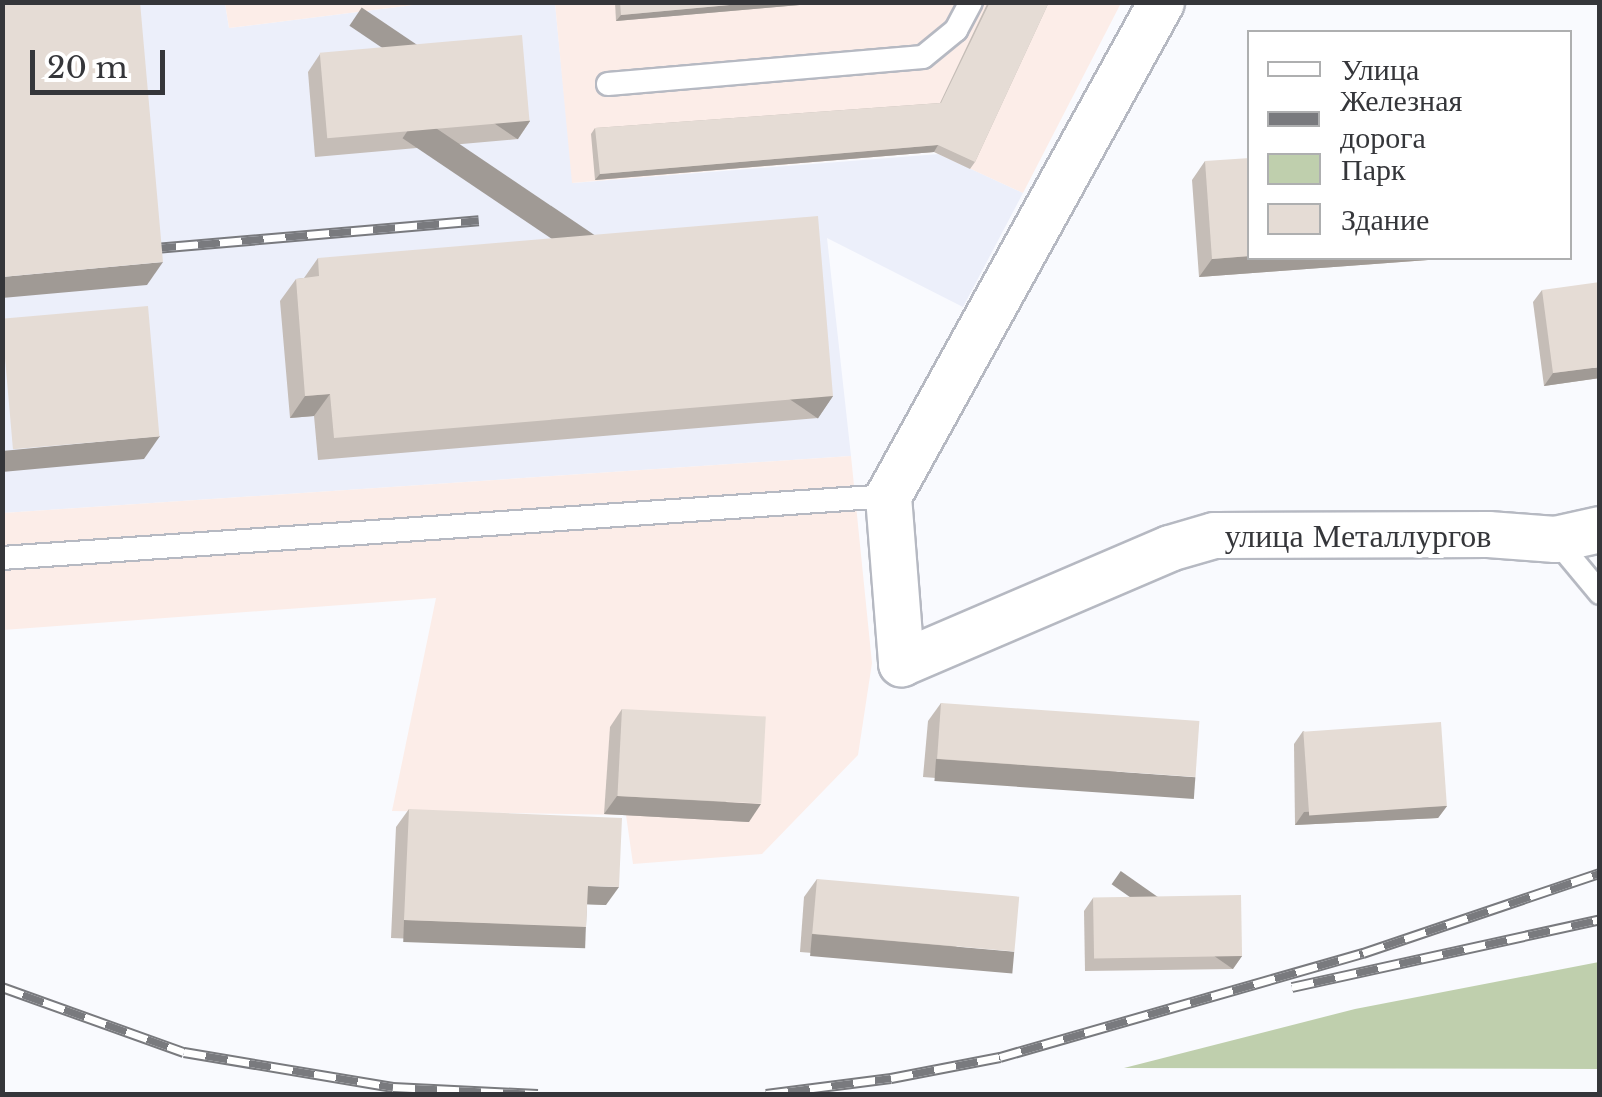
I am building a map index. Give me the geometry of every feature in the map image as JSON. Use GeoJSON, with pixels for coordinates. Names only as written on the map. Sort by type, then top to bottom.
{"type":"FeatureCollection","features":[{"type":"Feature","properties":{"kind":"street"},"geometry":{"type":"LineString","coordinates":[[888,496],[1161,2]]}},
{"type":"Feature","properties":{"kind":"street","name":"улица Металлургов"},"geometry":{"type":"LineString","coordinates":[[888,496],[901,662],[1098,577],[1214,535],[1488,534],[1555,539],[1600,529]]}},
{"type":"Feature","properties":{"kind":"lane"},"geometry":{"type":"LineString","coordinates":[[608,84],[922,57],[956,30],[970,2]]}},
{"type":"Feature","properties":{"kind":"lane"},"geometry":{"type":"LineString","coordinates":[[2,558],[888,496]]}},
{"type":"Feature","properties":{"kind":"lane"},"geometry":{"type":"LineString","coordinates":[[1555,539],[1600,593]]}},
{"type":"Feature","properties":{"kind":"shaded area"},"geometry":{"type":"Polygon","coordinates":[[[225,2],[429,3],[229,28],[225,2]]]}},
{"type":"Feature","properties":{"kind":"shaded area"},"geometry":{"type":"Polygon","coordinates":[[[3,3],[225,3],[229,28],[429,3],[555,3],[573,183],[939,154],[1023,193],[963,307],[827,238],[851,456],[3,513],[3,3]]]}},
{"type":"Feature","properties":{"kind":"shaded area"},"geometry":{"type":"Polygon","coordinates":[[[555,3],[1121,3],[1023,193],[934,152],[572,183],[555,3]]]}},
{"type":"Feature","properties":{"kind":"shaded area"},"geometry":{"type":"Polygon","coordinates":[[[851,456],[872,663],[858,755],[762,854],[633,864],[626,815],[392,811],[436,598],[3,630],[3,513],[851,456]]]}},
{"type":"Feature","properties":{"kind":"green space"},"geometry":{"type":"Polygon","coordinates":[[[1599,962],[1599,1069],[1124,1068],[1355,1009],[1599,962]]]}},
{"type":"Feature","properties":{"kind":"building"},"geometry":{"type":"Polygon","coordinates":[[[2,2],[140,2],[163,262],[2,277],[2,2]]]}},
{"type":"Feature","properties":{"kind":"building"},"geometry":{"type":"Polygon","coordinates":[[[620,2],[762,2],[621,15],[620,2]]]}},
{"type":"Feature","properties":{"kind":"building"},"geometry":{"type":"Polygon","coordinates":[[[990,2],[1049,2],[975,162],[938,145],[600,174],[595,128],[941,103],[990,2]]]}},
{"type":"Feature","properties":{"kind":"building"},"geometry":{"type":"Polygon","coordinates":[[[522,35],[529,121],[327,138],[320,53],[522,35]]]}},
{"type":"Feature","properties":{"kind":"building"},"geometry":{"type":"Polygon","coordinates":[[[1247,158],[1247,256],[1212,259],[1205,161],[1247,158]]]}},
{"type":"Feature","properties":{"kind":"building"},"geometry":{"type":"Polygon","coordinates":[[[818,216],[833,396],[334,438],[330,394],[305,396],[296,279],[319,276],[318,258],[818,216]]]}},
{"type":"Feature","properties":{"kind":"building"},"geometry":{"type":"Polygon","coordinates":[[[1600,282],[1600,367],[1553,373],[1542,290],[1600,282]]]}},
{"type":"Feature","properties":{"kind":"building"},"geometry":{"type":"Polygon","coordinates":[[[148,306],[159,437],[13,449],[2,319],[148,306]]]}},
{"type":"Feature","properties":{"kind":"building"},"geometry":{"type":"Polygon","coordinates":[[[941,703],[1199,721],[1195,777],[937,759],[941,703]]]}},
{"type":"Feature","properties":{"kind":"building"},"geometry":{"type":"Polygon","coordinates":[[[622,709],[766,717],[761,803],[617,796],[622,709]]]}},
{"type":"Feature","properties":{"kind":"building"},"geometry":{"type":"Polygon","coordinates":[[[1441,722],[1447,806],[1309,815],[1303,732],[1441,722]]]}},
{"type":"Feature","properties":{"kind":"building"},"geometry":{"type":"Polygon","coordinates":[[[409,809],[622,818],[619,887],[588,886],[586,927],[404,920],[409,809]]]}},
{"type":"Feature","properties":{"kind":"building"},"geometry":{"type":"Polygon","coordinates":[[[817,879],[1019,897],[1014,951],[812,934],[817,879]]]}},
{"type":"Feature","properties":{"kind":"building"},"geometry":{"type":"Polygon","coordinates":[[[1241,895],[1242,956],[1094,959],[1093,898],[1241,895]]]}},
{"type":"Feature","properties":{"kind":"railway"},"geometry":{"type":"LineString","coordinates":[[132,250],[479,220]]}},
{"type":"Feature","properties":{"kind":"railway"},"geometry":{"type":"LineString","coordinates":[[766,1094],[891,1078],[1000,1057],[1363,953],[1600,873]]}},
{"type":"Feature","properties":{"kind":"railway"},"geometry":{"type":"LineString","coordinates":[[1292,987],[1600,919]]}},
{"type":"Feature","properties":{"kind":"railway"},"geometry":{"type":"LineString","coordinates":[[2,987],[184,1052],[393,1087],[538,1094]]}}]}
